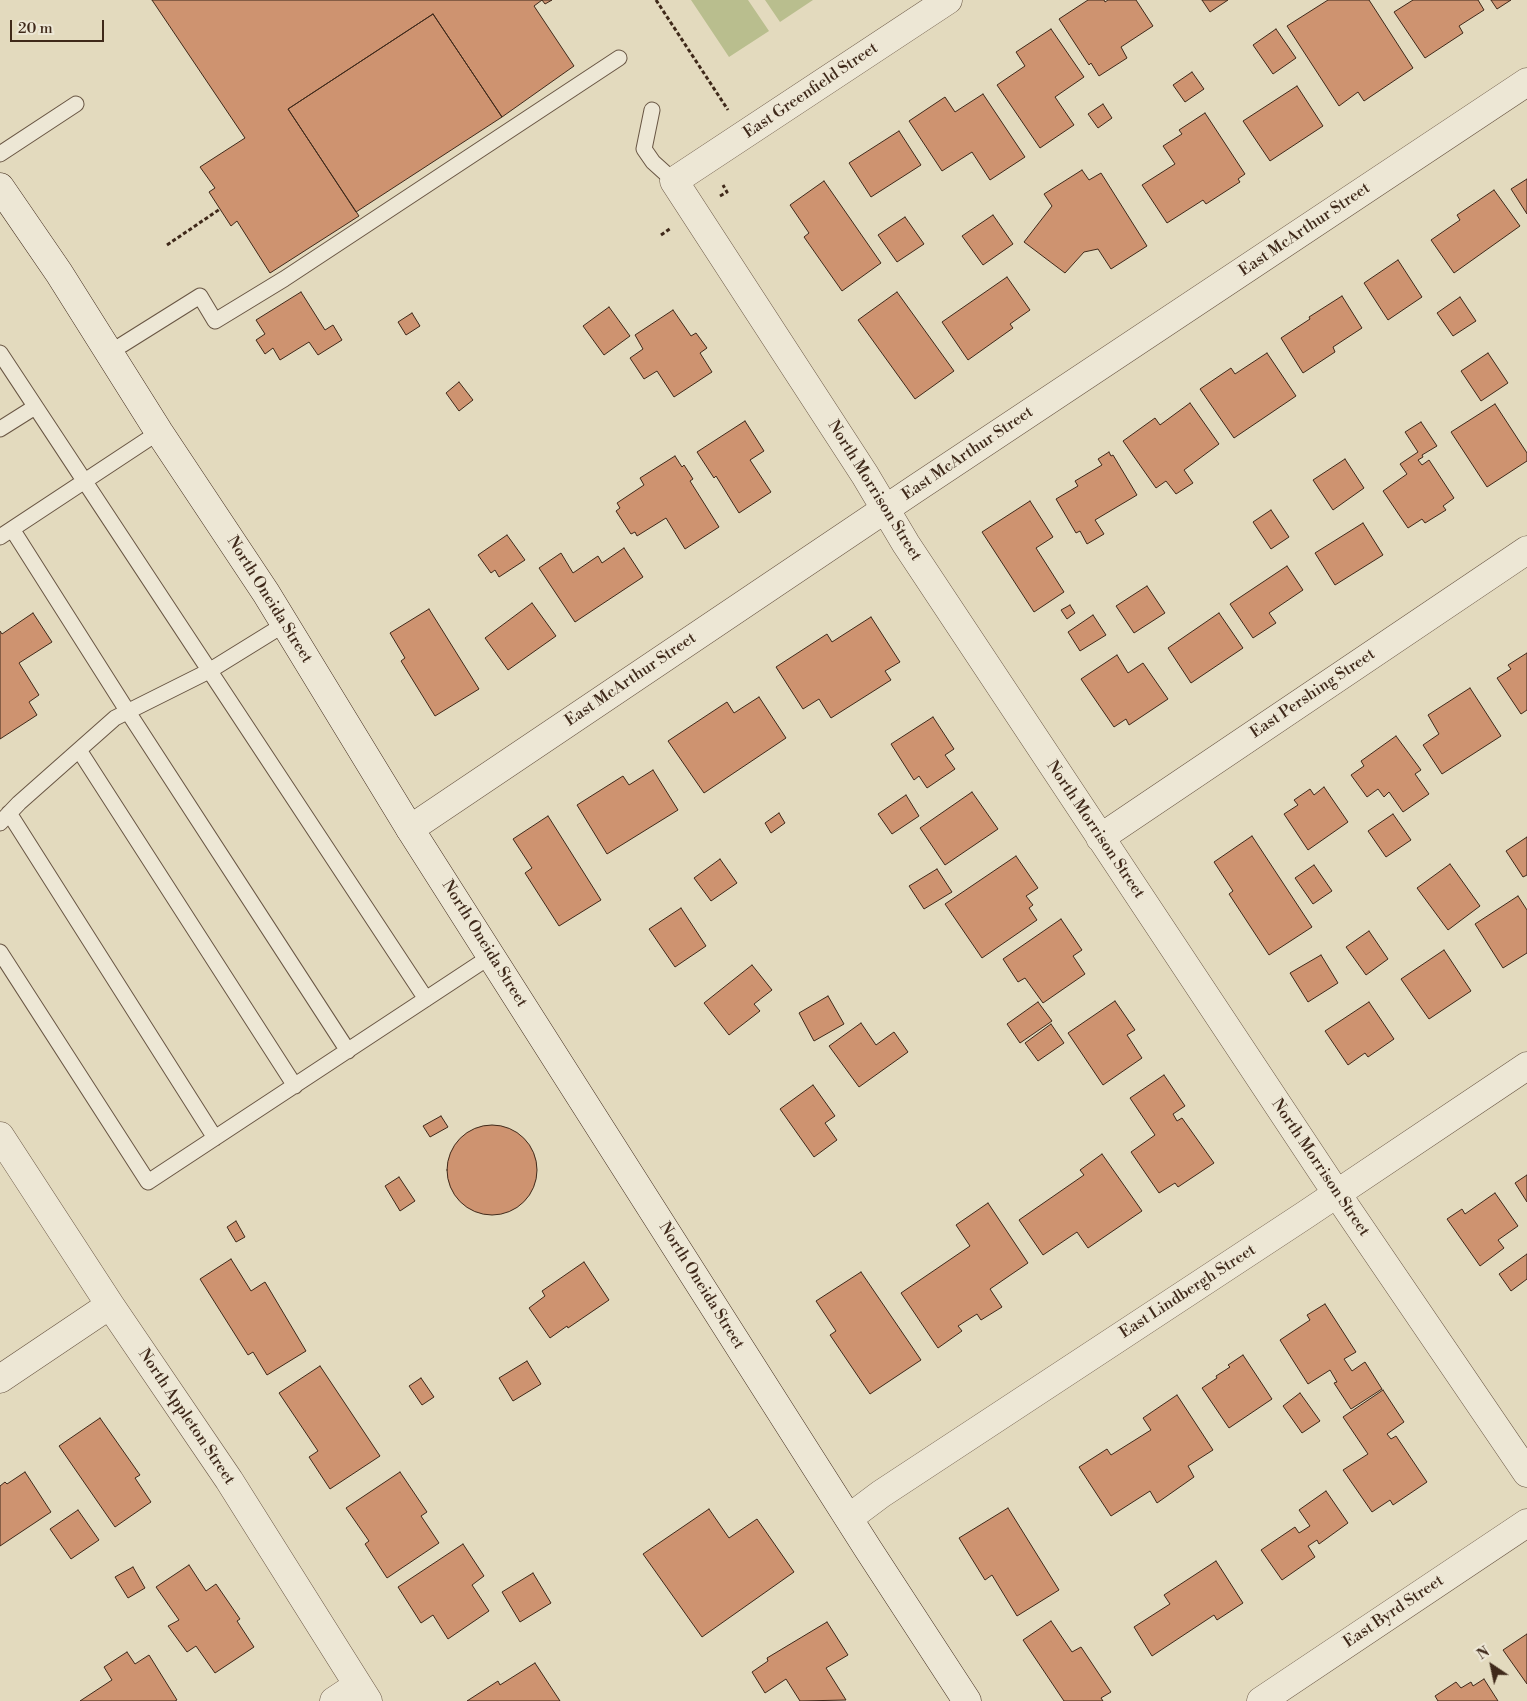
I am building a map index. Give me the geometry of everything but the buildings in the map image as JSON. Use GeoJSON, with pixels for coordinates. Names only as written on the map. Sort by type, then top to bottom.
{"type":"FeatureCollection","features":[{"type":"Feature","properties":{"kind":"street","name":"East Greenfield Street"},"geometry":{"type":"LineString","coordinates":[[674,181],[948,0]]}},
{"type":"Feature","properties":{"kind":"street","name":"East McArthur Street"},"geometry":{"type":"LineString","coordinates":[[410,829],[1527,82]]}},
{"type":"Feature","properties":{"kind":"street","name":"North Morrison Street"},"geometry":{"type":"LineString","coordinates":[[674,181],[865,475],[906,544],[1100,838],[1337,1194],[1527,1473]]}},
{"type":"Feature","properties":{"kind":"street","name":"North Oneida Street"},"geometry":{"type":"LineString","coordinates":[[0,187],[59,273],[159,432],[285,624],[410,829],[849,1518],[968,1701]]}},
{"type":"Feature","properties":{"kind":"street","name":"East Pershing Street"},"geometry":{"type":"LineString","coordinates":[[1100,838],[1527,550]]}},
{"type":"Feature","properties":{"kind":"street","name":"East Lindbergh Street"},"geometry":{"type":"LineString","coordinates":[[849,1518],[881,1494],[1337,1194],[1527,1066]]}},
{"type":"Feature","properties":{"kind":"street","name":"North Appleton Street"},"geometry":{"type":"LineString","coordinates":[[0,1136],[110,1305],[229,1480],[363,1693]]}},
{"type":"Feature","properties":{"kind":"street"},"geometry":{"type":"LineString","coordinates":[[0,1379],[110,1305]]}},
{"type":"Feature","properties":{"kind":"street","name":"East Byrd Street"},"geometry":{"type":"LineString","coordinates":[[1261,1701],[1527,1523]]}},
{"type":"Feature","properties":{"kind":"street"},"geometry":{"type":"LineString","coordinates":[[334,1701],[363,1693]]}},
{"type":"Feature","properties":{"kind":"lane"},"geometry":{"type":"LineString","coordinates":[[109,353],[200,296],[215,321],[284,279],[619,58]]}},
{"type":"Feature","properties":{"kind":"lane"},"geometry":{"type":"LineString","coordinates":[[0,154],[76,104]]}},
{"type":"Feature","properties":{"kind":"lane"},"geometry":{"type":"LineString","coordinates":[[652,110],[644,149],[653,162],[674,181]]}},
{"type":"Feature","properties":{"kind":"lane"},"geometry":{"type":"LineString","coordinates":[[0,353],[426,999]]}},
{"type":"Feature","properties":{"kind":"lane"},"geometry":{"type":"LineString","coordinates":[[0,429],[35,407]]}},
{"type":"Feature","properties":{"kind":"lane"},"geometry":{"type":"LineString","coordinates":[[159,432],[6,533],[128,712],[348,1050]]}},
{"type":"Feature","properties":{"kind":"lane"},"geometry":{"type":"LineString","coordinates":[[216,1138],[5,818],[115,718],[209,671],[285,624]]}},
{"type":"Feature","properties":{"kind":"lane"},"geometry":{"type":"LineString","coordinates":[[79,750],[295,1086]]}},
{"type":"Feature","properties":{"kind":"lane"},"geometry":{"type":"LineString","coordinates":[[0,952],[148,1182],[491,956]]}},
{"type":"Feature","properties":{"kind":"path"},"geometry":{"type":"LineString","coordinates":[[656,0],[729,111]]}},
{"type":"Feature","properties":{"kind":"path"},"geometry":{"type":"LineString","coordinates":[[167,244],[220,208]]}},
{"type":"Feature","properties":{"kind":"green space"},"geometry":{"type":"Polygon","coordinates":[[[691,0],[748,0],[769,31],[729,57],[691,0]]]}},
{"type":"Feature","properties":{"kind":"green space"},"geometry":{"type":"Polygon","coordinates":[[[765,0],[813,0],[780,22],[765,0]]]}}]}
